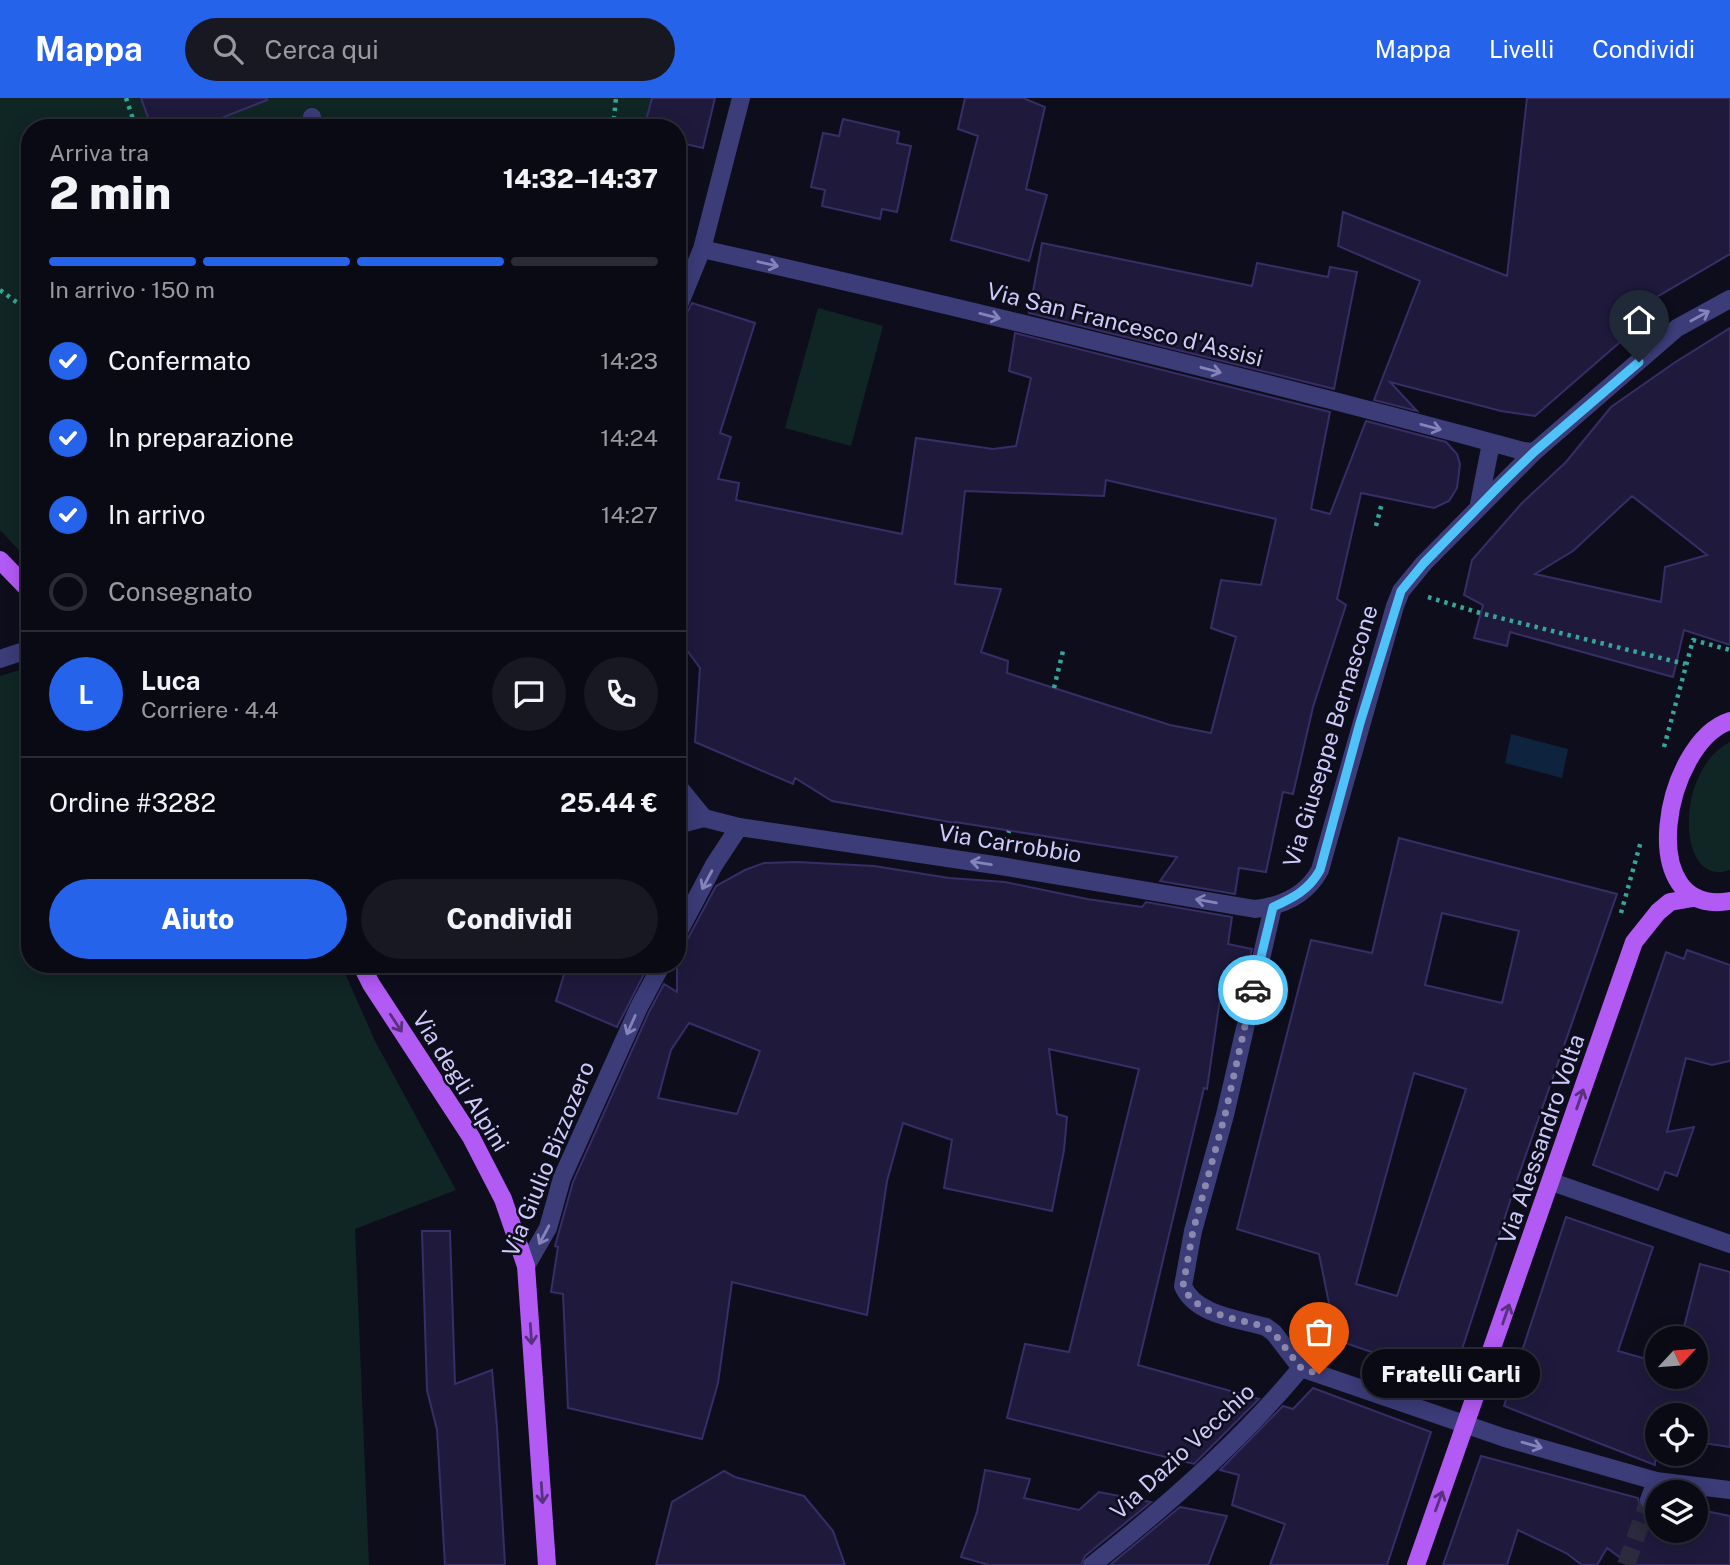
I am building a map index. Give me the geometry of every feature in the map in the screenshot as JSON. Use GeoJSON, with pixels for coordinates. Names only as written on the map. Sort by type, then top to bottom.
{"type":"FeatureCollection","features":[{"type":"Feature","properties":{"kind":"main road"},"geometry":{"type":"LineString","coordinates":[[0,560],[21,582]]}},
{"type":"Feature","properties":{"kind":"main road"},"geometry":{"type":"LineString","coordinates":[[1730,721],[1710,733],[1692,752],[1674,795],[1668,833],[1668,850],[1673,871],[1683,889],[1693,898],[1718,903],[1730,902]]}},
{"type":"Feature","properties":{"kind":"main road","name":"Via Alessandro Volta"},"geometry":{"type":"LineString","coordinates":[[1416,1565],[1634,942],[1658,912],[1670,902],[1693,898]]}},
{"type":"Feature","properties":{"kind":"main road","name":"Via degli Alpini"},"geometry":{"type":"LineString","coordinates":[[366,973],[471,1137],[503,1199],[526,1266]]}},
{"type":"Feature","properties":{"kind":"main road","name":"Via Giulio Bizzozero"},"geometry":{"type":"LineString","coordinates":[[526,1266],[547,1565]]}},
{"type":"Feature","properties":{"kind":"street"},"geometry":{"type":"LineString","coordinates":[[686,288],[702,250],[741,98]]}},
{"type":"Feature","properties":{"kind":"street","name":"Via San Francesco d'Assisi"},"geometry":{"type":"LineString","coordinates":[[702,250],[1154,356],[1527,453],[1534,452]]}},
{"type":"Feature","properties":{"kind":"street","name":"Via Giuseppe Bernascone"},"geometry":{"type":"LineString","coordinates":[[1273,907],[1308,888],[1320,870],[1360,723],[1401,591],[1478,507],[1534,452],[1678,328],[1730,299]]}},
{"type":"Feature","properties":{"kind":"street"},"geometry":{"type":"LineString","coordinates":[[1478,507],[1491,443]]}},
{"type":"Feature","properties":{"kind":"street"},"geometry":{"type":"LineString","coordinates":[[0,659],[21,652]]}},
{"type":"Feature","properties":{"kind":"street"},"geometry":{"type":"LineString","coordinates":[[686,796],[704,818],[686,823]]}},
{"type":"Feature","properties":{"kind":"street","name":"Via Carrobbio"},"geometry":{"type":"LineString","coordinates":[[704,818],[739,827],[1001,866],[1255,909],[1273,907]]}},
{"type":"Feature","properties":{"kind":"street"},"geometry":{"type":"LineString","coordinates":[[686,918],[714,865],[739,827]]}},
{"type":"Feature","properties":{"kind":"street"},"geometry":{"type":"LineString","coordinates":[[1273,907],[1225,1115],[1193,1231],[1184,1276],[1186,1294],[1200,1306],[1266,1327],[1274,1333],[1301,1368],[1505,1438],[1652,1480]]}},
{"type":"Feature","properties":{"kind":"street","name":"Via Giulio Bizzozero"},"geometry":{"type":"LineString","coordinates":[[526,1266],[548,1227],[562,1178],[639,1007],[657,973]]}},
{"type":"Feature","properties":{"kind":"street"},"geometry":{"type":"LineString","coordinates":[[1552,1182],[1730,1244]]}},
{"type":"Feature","properties":{"kind":"street","name":"Via Dazio Vecchio"},"geometry":{"type":"LineString","coordinates":[[1092,1565],[1223,1452],[1272,1403],[1301,1368]]}},
{"type":"Feature","properties":{"kind":"street"},"geometry":{"type":"LineString","coordinates":[[1708,1487],[1730,1490]]}},
{"type":"Feature","properties":{"kind":"path"},"geometry":{"type":"LineString","coordinates":[[126,98],[133,119]]}},
{"type":"Feature","properties":{"kind":"path"},"geometry":{"type":"LineString","coordinates":[[613,119],[616,98]]}},
{"type":"Feature","properties":{"kind":"path"},"geometry":{"type":"LineString","coordinates":[[0,290],[21,304]]}},
{"type":"Feature","properties":{"kind":"path"},"geometry":{"type":"LineString","coordinates":[[1376,526],[1382,503]]}},
{"type":"Feature","properties":{"kind":"path"},"geometry":{"type":"LineString","coordinates":[[1426,596],[1480,613],[1685,664]]}},
{"type":"Feature","properties":{"kind":"path"},"geometry":{"type":"LineString","coordinates":[[1054,688],[1063,651]]}},
{"type":"Feature","properties":{"kind":"path"},"geometry":{"type":"LineString","coordinates":[[1615,902],[1624,904]]}},
{"type":"Feature","properties":{"kind":"green space"},"geometry":{"type":"Polygon","coordinates":[[[0,98],[651,98],[646,119],[21,119],[21,552],[0,530],[0,98]]]}},
{"type":"Feature","properties":{"kind":"green space"},"geometry":{"type":"Polygon","coordinates":[[[818,308],[883,326],[851,446],[785,428],[818,308]]]}},
{"type":"Feature","properties":{"kind":"green space"},"geometry":{"type":"Polygon","coordinates":[[[21,670],[21,973],[345,973],[375,1041],[456,1190],[355,1229],[369,1565],[0,1565],[0,676],[21,670]]]}},
{"type":"Feature","properties":{"kind":"green space"},"geometry":{"type":"Polygon","coordinates":[[[1730,742],[1730,870],[1712,871],[1699,862],[1692,845],[1689,824],[1691,800],[1699,776],[1712,756],[1730,742]]]}},
{"type":"Feature","properties":{"kind":"water"},"geometry":{"type":"Polygon","coordinates":[[[1511,734],[1568,749],[1562,778],[1505,763],[1511,734]]]}},
{"type":"Feature","properties":{"kind":"building"},"geometry":{"type":"Polygon","coordinates":[[[141,98],[267,98],[219,119],[149,119],[141,98]]]}},
{"type":"Feature","properties":{"kind":"building"},"geometry":{"type":"Polygon","coordinates":[[[652,98],[715,98],[703,148],[686,144],[686,119],[646,119],[652,98]]]}},
{"type":"Feature","properties":{"kind":"building"},"geometry":{"type":"Polygon","coordinates":[[[965,98],[1023,98],[1045,107],[1026,189],[1047,195],[1029,261],[951,240],[978,136],[958,129],[965,98]]]}},
{"type":"Feature","properties":{"kind":"building"},"geometry":{"type":"Polygon","coordinates":[[[1527,98],[1730,98],[1730,254],[1621,318],[1627,320],[1627,336],[1535,416],[1501,411],[1390,382],[1417,411],[1374,400],[1420,281],[1338,246],[1343,212],[1507,276],[1527,98]]]}},
{"type":"Feature","properties":{"kind":"building"},"geometry":{"type":"Polygon","coordinates":[[[843,119],[899,132],[897,143],[911,146],[897,212],[882,209],[880,219],[822,206],[825,190],[811,187],[823,133],[839,136],[843,119]]]}},
{"type":"Feature","properties":{"kind":"building"},"geometry":{"type":"Polygon","coordinates":[[[1042,243],[1252,286],[1257,263],[1328,277],[1330,267],[1357,272],[1334,389],[1029,313],[1042,243]]]}},
{"type":"Feature","properties":{"kind":"building"},"geometry":{"type":"Polygon","coordinates":[[[692,303],[755,323],[720,433],[731,437],[718,479],[739,483],[736,500],[902,534],[916,438],[993,449],[1016,446],[1031,378],[1009,371],[1015,333],[1330,412],[1311,509],[1330,514],[1366,421],[1446,442],[1457,454],[1460,464],[1457,488],[1449,501],[1434,508],[1361,493],[1337,599],[1346,605],[1313,707],[1293,794],[1283,792],[1266,872],[1239,868],[1235,894],[1160,881],[1177,857],[832,801],[795,778],[793,784],[695,742],[700,668],[686,649],[686,315],[692,303]],[[1106,480],[1104,496],[965,491],[955,584],[1001,589],[981,652],[1008,661],[1007,673],[1170,725],[1211,733],[1236,637],[1211,628],[1221,580],[1261,585],[1276,519],[1106,480]]]}},
{"type":"Feature","properties":{"kind":"building"},"geometry":{"type":"Polygon","coordinates":[[[1730,328],[1730,645],[1684,630],[1673,677],[1510,632],[1507,646],[1474,638],[1483,605],[1464,595],[1472,560],[1522,503],[1566,462],[1611,407],[1730,328]],[[1632,496],[1573,551],[1535,574],[1661,602],[1665,567],[1707,555],[1632,496]]]}},
{"type":"Feature","properties":{"kind":"building"},"geometry":{"type":"Polygon","coordinates":[[[1399,838],[1617,894],[1515,1186],[1452,1380],[1340,1341],[1338,1348],[1319,1254],[1237,1229],[1311,940],[1372,953],[1399,838]],[[1442,913],[1425,985],[1502,1003],[1519,931],[1442,913]],[[1414,1073],[1356,1284],[1397,1296],[1466,1089],[1414,1073]]]}},
{"type":"Feature","properties":{"kind":"building"},"geometry":{"type":"Polygon","coordinates":[[[764,863],[874,866],[949,878],[1005,882],[1142,907],[1146,902],[1232,917],[1228,944],[1252,949],[1246,975],[1224,971],[1207,1089],[1204,1088],[1138,1365],[1259,1399],[1194,1464],[1007,1418],[1025,1344],[1069,1352],[1139,1069],[1049,1049],[1057,1114],[1067,1117],[1064,1150],[1052,1211],[944,1188],[952,1140],[903,1123],[887,1181],[867,1315],[732,1282],[718,1383],[702,1439],[568,1408],[563,1294],[551,1292],[558,1247],[555,1246],[573,1182],[664,984],[677,992],[677,973],[686,973],[686,941],[716,886],[764,863]],[[689,1023],[671,1050],[658,1098],[737,1114],[760,1051],[689,1023]]]}},
{"type":"Feature","properties":{"kind":"building"},"geometry":{"type":"Polygon","coordinates":[[[1687,950],[1730,965],[1730,1061],[1712,1065],[1686,1058],[1667,1132],[1694,1127],[1677,1176],[1665,1172],[1658,1190],[1593,1165],[1666,952],[1684,959],[1687,950]]]}},
{"type":"Feature","properties":{"kind":"building"},"geometry":{"type":"Polygon","coordinates":[[[564,973],[644,973],[617,1027],[556,1001],[564,973]]]}},
{"type":"Feature","properties":{"kind":"building"},"geometry":{"type":"Polygon","coordinates":[[[1566,1217],[1653,1247],[1618,1351],[1645,1359],[1645,1390],[1708,1390],[1708,1326],[1684,1326],[1700,1264],[1730,1272],[1730,1447],[1708,1444],[1708,1403],[1645,1403],[1645,1461],[1504,1406],[1566,1217]]]}},
{"type":"Feature","properties":{"kind":"building"},"geometry":{"type":"Polygon","coordinates":[[[422,1231],[450,1231],[455,1384],[492,1370],[505,1565],[445,1565],[437,1430],[427,1390],[422,1231]]]}},
{"type":"Feature","properties":{"kind":"building"},"geometry":{"type":"Polygon","coordinates":[[[1313,1388],[1431,1432],[1387,1565],[1270,1565],[1285,1524],[1232,1505],[1239,1475],[1220,1470],[1283,1406],[1293,1409],[1313,1388]]]}},
{"type":"Feature","properties":{"kind":"building"},"geometry":{"type":"Polygon","coordinates":[[[1481,1456],[1638,1498],[1640,1507],[1645,1510],[1645,1543],[1708,1543],[1708,1511],[1730,1516],[1730,1565],[1630,1565],[1607,1548],[1597,1565],[1582,1565],[1566,1553],[1518,1530],[1507,1565],[1443,1565],[1481,1456]]]}},
{"type":"Feature","properties":{"kind":"building"},"geometry":{"type":"Polygon","coordinates":[[[985,1470],[1030,1479],[1024,1498],[1079,1510],[1099,1492],[1151,1502],[1085,1556],[1081,1565],[989,1565],[961,1557],[977,1512],[985,1470]]]}},
{"type":"Feature","properties":{"kind":"building"},"geometry":{"type":"Polygon","coordinates":[[[724,1471],[735,1477],[804,1496],[833,1531],[845,1565],[656,1565],[672,1502],[724,1471]]]}},
{"type":"Feature","properties":{"kind":"building"},"geometry":{"type":"Polygon","coordinates":[[[1180,1507],[1227,1516],[1208,1565],[1110,1565],[1180,1507]]]}},
{"type":"Feature","properties":{"kind":"tunnel"},"geometry":{"type":"LineString","coordinates":[[1626,1565],[1645,1511]]}},
{"type":"Feature","properties":{"kind":"way so far"},"geometry":{"type":"LineString","coordinates":[[1253,990],[1225,1115],[1193,1231],[1183,1286],[1186,1294],[1200,1306],[1266,1327],[1274,1333],[1301,1368],[1319,1374]]}},
{"type":"Feature","properties":{"kind":"place","name":"Fratelli Carli"},"geometry":{"type":"Point","coordinates":[1319,1374]}},
{"type":"Feature","properties":{"kind":"route"},"geometry":{"type":"LineString","coordinates":[[1253,990],[1273,907],[1308,888],[1320,870],[1360,723],[1401,591],[1424,563],[1534,452],[1639,362]]}}]}
